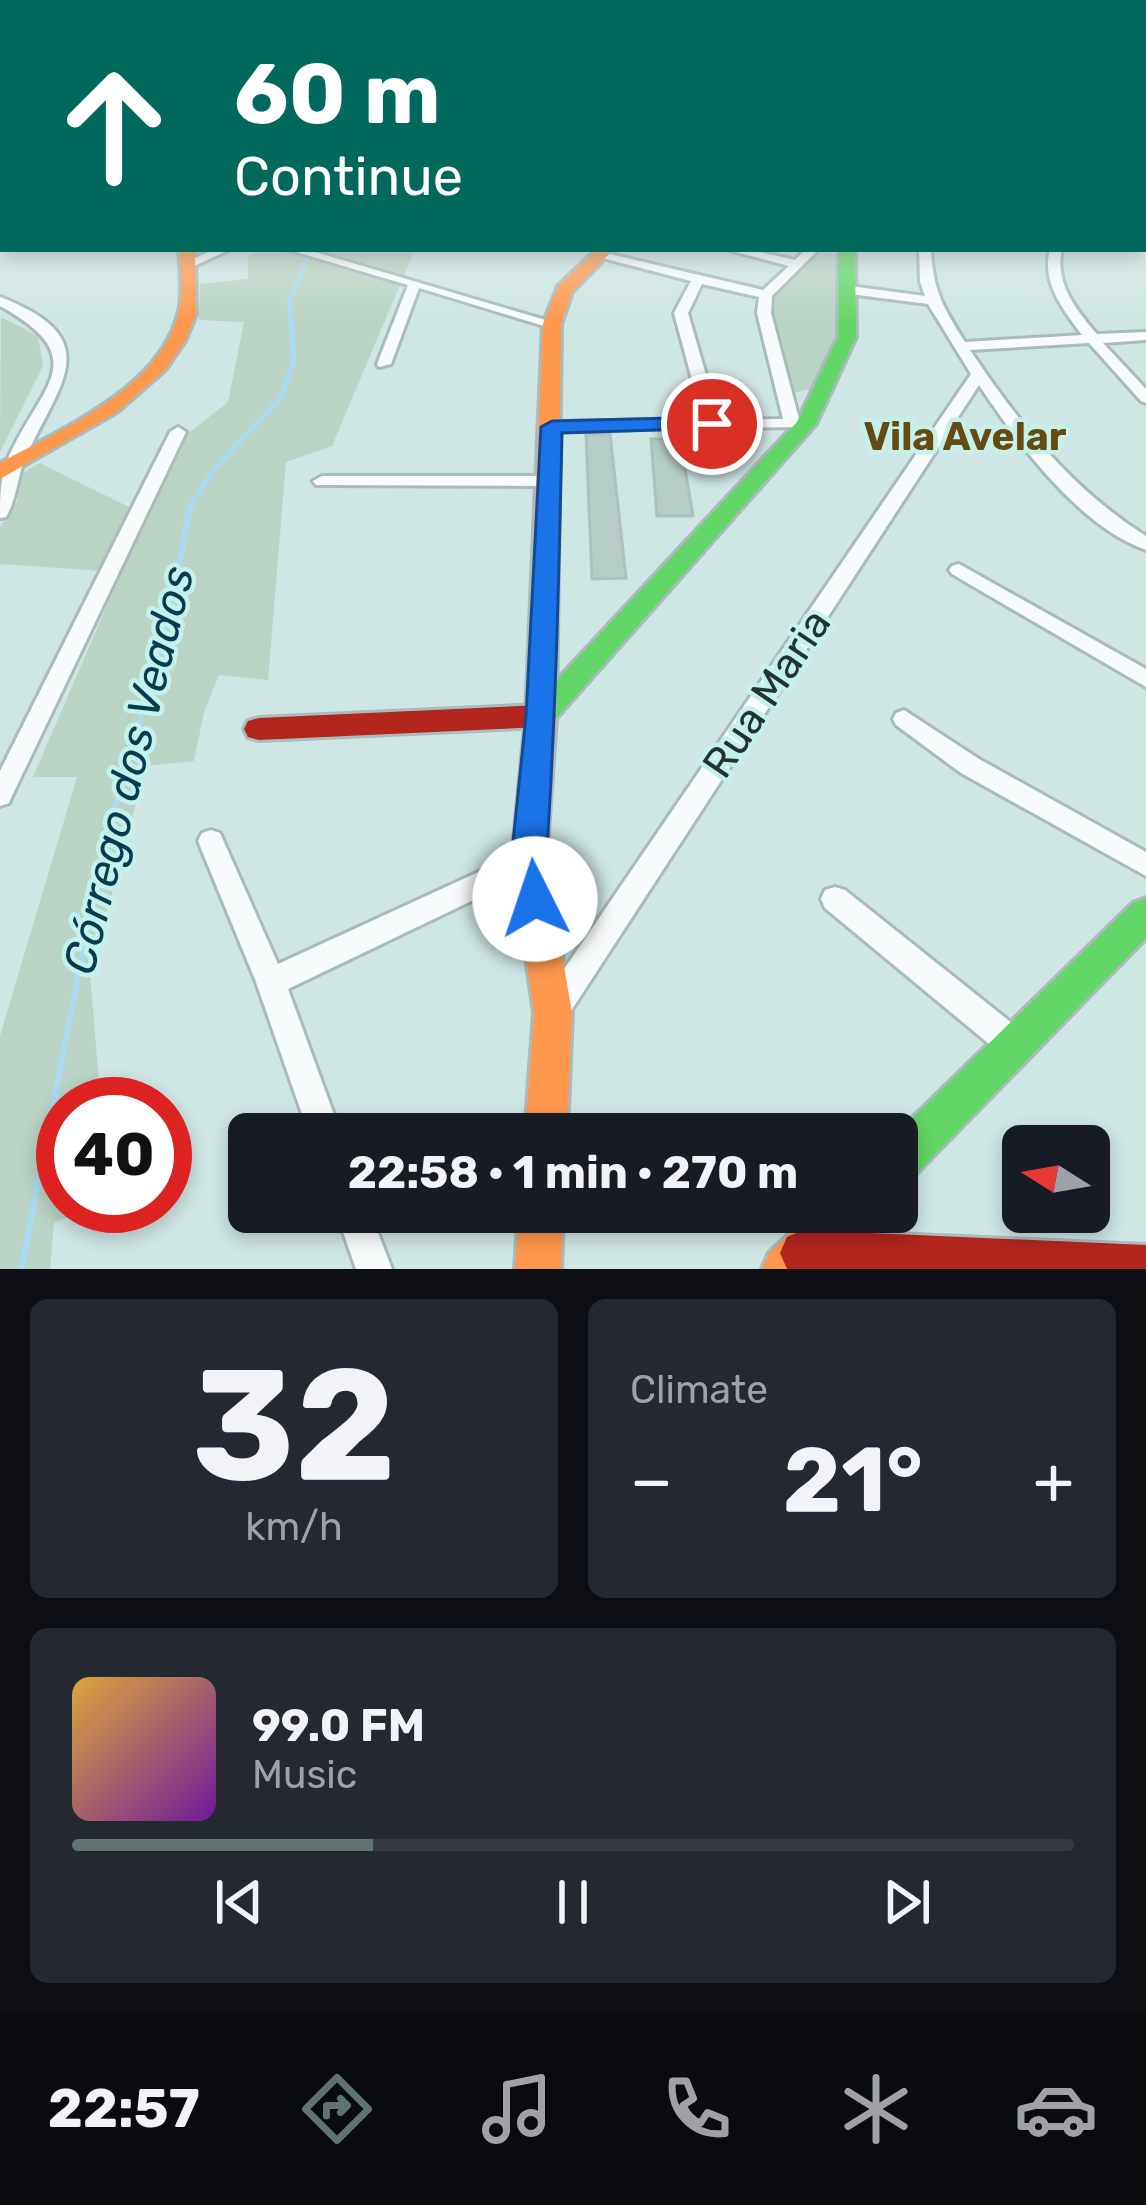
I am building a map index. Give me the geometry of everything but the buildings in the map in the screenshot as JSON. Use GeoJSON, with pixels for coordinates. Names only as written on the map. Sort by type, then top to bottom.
{"type":"FeatureCollection","features":[{"type":"Feature","properties":{"kind":"street"},"geometry":{"type":"LineString","coordinates":[[303,252],[552,324]]}},
{"type":"Feature","properties":{"kind":"street"},"geometry":{"type":"LineString","coordinates":[[547,1113],[553,1013],[529,862],[541,716],[552,324],[563,290],[602,252],[766,295]]}},
{"type":"Feature","properties":{"kind":"street"},"geometry":{"type":"LineString","coordinates":[[744,252],[793,263]]}},
{"type":"Feature","properties":{"kind":"street"},"geometry":{"type":"LineString","coordinates":[[799,424],[764,313],[766,295],[809,252]]}},
{"type":"Feature","properties":{"kind":"street"},"geometry":{"type":"LineString","coordinates":[[259,729],[541,716],[799,424],[847,337],[847,252]]}},
{"type":"Feature","properties":{"kind":"street"},"geometry":{"type":"LineString","coordinates":[[925,252],[933,301],[979,374],[1057,480],[1102,520],[1146,544]]}},
{"type":"Feature","properties":{"kind":"street"},"geometry":{"type":"LineString","coordinates":[[1054,252],[1047,262],[1049,275],[1095,340],[1146,398]]}},
{"type":"Feature","properties":{"kind":"street"},"geometry":{"type":"LineString","coordinates":[[4,489],[154,369],[179,339],[184,324],[186,257]]}},
{"type":"Feature","properties":{"kind":"street"},"geometry":{"type":"LineString","coordinates":[[698,280],[681,313],[712,424]]}},
{"type":"Feature","properties":{"kind":"street"},"geometry":{"type":"LineString","coordinates":[[384,364],[415,283]]}},
{"type":"Feature","properties":{"kind":"street"},"geometry":{"type":"LineString","coordinates":[[850,290],[933,301]]}},
{"type":"Feature","properties":{"kind":"street"},"geometry":{"type":"LineString","coordinates":[[4,305],[47,324],[60,339],[62,363],[4,489]]}},
{"type":"Feature","properties":{"kind":"street"},"geometry":{"type":"LineString","coordinates":[[961,346],[1146,336]]}},
{"type":"Feature","properties":{"kind":"street","name":"Rua Maria"},"geometry":{"type":"LineString","coordinates":[[553,1013],[979,374]]}},
{"type":"Feature","properties":{"kind":"street"},"geometry":{"type":"LineString","coordinates":[[552,427],[799,424]]}},
{"type":"Feature","properties":{"kind":"street"},"geometry":{"type":"LineString","coordinates":[[0,796],[178,432]]}},
{"type":"Feature","properties":{"kind":"street"},"geometry":{"type":"LineString","coordinates":[[322,481],[549,482]]}},
{"type":"Feature","properties":{"kind":"street"},"geometry":{"type":"LineString","coordinates":[[959,570],[1146,679]]}},
{"type":"Feature","properties":{"kind":"street"},"geometry":{"type":"LineString","coordinates":[[904,718],[970,766],[1146,865]]}},
{"type":"Feature","properties":{"kind":"street"},"geometry":{"type":"LineString","coordinates":[[212,841],[271,982],[318,1113]]}},
{"type":"Feature","properties":{"kind":"street"},"geometry":{"type":"LineString","coordinates":[[271,982],[529,862]]}},
{"type":"Feature","properties":{"kind":"street"},"geometry":{"type":"LineString","coordinates":[[835,898],[1018,1048]]}},
{"type":"Feature","properties":{"kind":"street"},"geometry":{"type":"LineString","coordinates":[[918,1143],[1018,1048],[1146,914]]}},
{"type":"Feature","properties":{"kind":"street"},"geometry":{"type":"LineString","coordinates":[[361,1233],[374,1269]]}},
{"type":"Feature","properties":{"kind":"street"},"geometry":{"type":"LineString","coordinates":[[538,1269],[541,1233]]}},
{"type":"Feature","properties":{"kind":"street"},"geometry":{"type":"LineString","coordinates":[[794,1261],[824,1233]]}},
{"type":"Feature","properties":{"kind":"street"},"geometry":{"type":"LineString","coordinates":[[794,1261],[1146,1268]]}},
{"type":"Feature","properties":{"kind":"green space"},"geometry":{"type":"Polygon","coordinates":[[[257,252],[414,252],[332,446],[286,462],[268,680],[219,675],[204,712],[194,761],[146,766],[90,975],[99,1077],[36,1077],[36,1233],[53,1233],[50,1269],[0,1269],[0,1036],[77,777],[33,777],[149,508],[189,433],[228,402],[244,322],[199,320],[200,284],[248,279],[248,256],[257,252]]]}},
{"type":"Feature","properties":{"kind":"green space"},"geometry":{"type":"Polygon","coordinates":[[[821,252],[837,255],[840,326],[811,389],[793,393],[769,302],[774,291],[821,252]]]}},
{"type":"Feature","properties":{"kind":"green space"},"geometry":{"type":"Polygon","coordinates":[[[1,317],[38,336],[43,366],[0,452],[1,317]]]}},
{"type":"Feature","properties":{"kind":"green space"},"geometry":{"type":"Polygon","coordinates":[[[40,463],[135,510],[103,571],[0,564],[0,527],[18,500],[16,477],[40,463]]]}},
{"type":"Feature","properties":{"kind":"water","name":"Córrego dos Veados"},"geometry":{"type":"Polygon","coordinates":[[[318,252],[309,261],[292,302],[297,361],[285,397],[218,469],[194,505],[168,636],[108,837],[62,1077],[55,1077],[100,848],[165,628],[186,508],[212,468],[278,396],[291,362],[287,303],[304,261],[318,252]]]}},
{"type":"Feature","properties":{"kind":"water"},"geometry":{"type":"Polygon","coordinates":[[[36,1177],[36,1212],[25,1269],[18,1269],[36,1177]]]}},
{"type":"Feature","properties":{"kind":"traffic: fast"},"geometry":{"type":"LineString","coordinates":[[541,716],[806,424],[847,337],[847,252]]}},
{"type":"Feature","properties":{"kind":"traffic: fast"},"geometry":{"type":"LineString","coordinates":[[918,1142],[1146,914]]}},
{"type":"Feature","properties":{"kind":"traffic: slow"},"geometry":{"type":"LineString","coordinates":[[0,472],[110,408],[158,366],[187,314],[187,252]]}},
{"type":"Feature","properties":{"kind":"traffic: slow"},"geometry":{"type":"LineString","coordinates":[[547,1113],[553,1013],[529,861],[541,716],[552,324],[564,290],[603,252]]}},
{"type":"Feature","properties":{"kind":"traffic: slow"},"geometry":{"type":"LineString","coordinates":[[538,1269],[540,1233]]}},
{"type":"Feature","properties":{"kind":"traffic: slow"},"geometry":{"type":"LineString","coordinates":[[785,1269],[824,1233]]}},
{"type":"Feature","properties":{"kind":"traffic: jam"},"geometry":{"type":"LineString","coordinates":[[259,729],[541,716]]}},
{"type":"Feature","properties":{"kind":"traffic: jam"},"geometry":{"type":"LineString","coordinates":[[803,1253],[1146,1268]]}},
{"type":"Feature","properties":{"kind":"district","name":"Vila Avelar"},"geometry":{"type":"Point","coordinates":[965,436]}},
{"type":"Feature","properties":{"kind":"route"},"geometry":{"type":"LineString","coordinates":[[535,899],[529,862],[541,716],[552,427],[712,424]]}}]}
